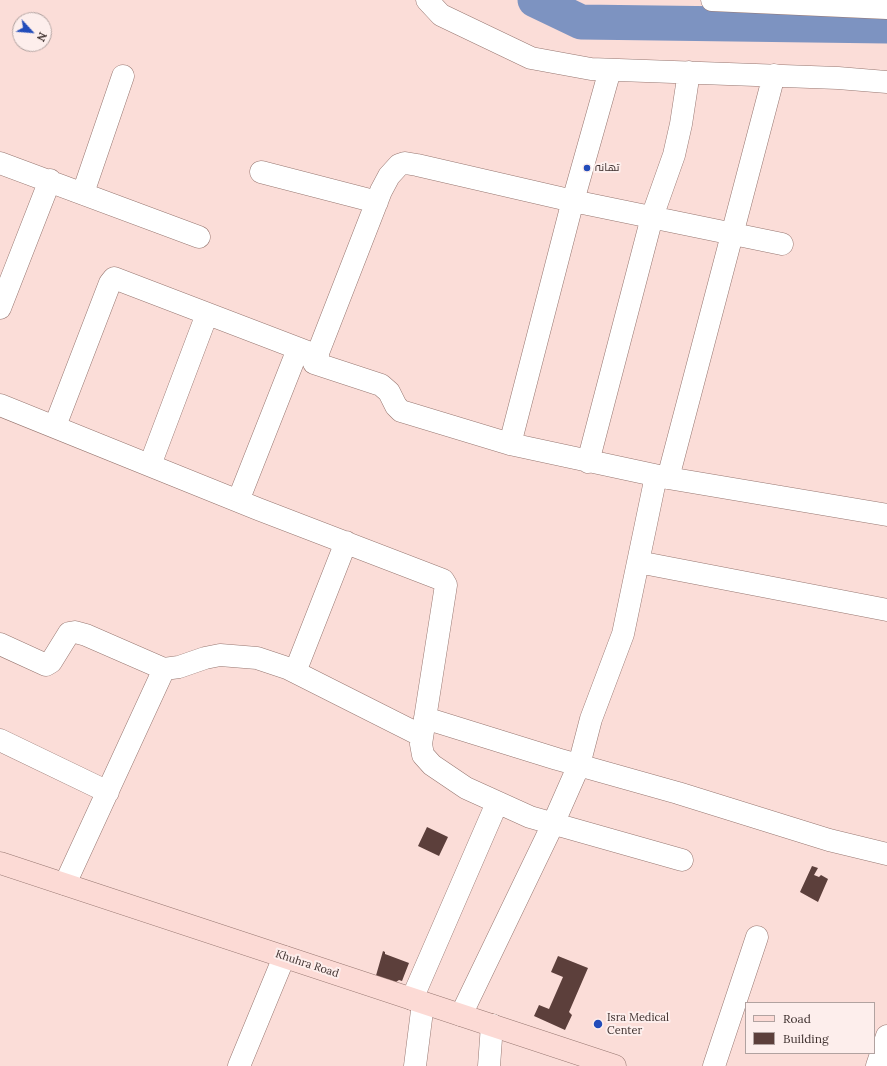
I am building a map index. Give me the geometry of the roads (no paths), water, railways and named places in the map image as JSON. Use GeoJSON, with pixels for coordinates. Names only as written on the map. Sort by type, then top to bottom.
{"type":"FeatureCollection","features":[{"type":"Feature","properties":{"kind":"main road","name":"Khuhra Road"},"geometry":{"type":"LineString","coordinates":[[0,863],[615,1066]]}},
{"type":"Feature","properties":{"kind":"street"},"geometry":{"type":"LineString","coordinates":[[427,0],[441,15],[531,58],[591,69],[774,75],[887,82]]}},
{"type":"Feature","properties":{"kind":"street"},"geometry":{"type":"LineString","coordinates":[[712,0],[887,8]]}},
{"type":"Feature","properties":{"kind":"street"},"geometry":{"type":"LineString","coordinates":[[510,444],[573,201],[610,70]]}},
{"type":"Feature","properties":{"kind":"street"},"geometry":{"type":"LineString","coordinates":[[588,462],[652,217],[674,155],[681,124],[688,72]]}},
{"type":"Feature","properties":{"kind":"street"},"geometry":{"type":"LineString","coordinates":[[461,1015],[553,824],[578,765],[591,719],[623,634],[638,562],[732,233],[774,75]]}},
{"type":"Feature","properties":{"kind":"street"},"geometry":{"type":"LineString","coordinates":[[83,193],[123,76]]}},
{"type":"Feature","properties":{"kind":"street"},"geometry":{"type":"LineString","coordinates":[[0,163],[50,180],[199,237]]}},
{"type":"Feature","properties":{"kind":"street"},"geometry":{"type":"LineString","coordinates":[[238,501],[389,176],[398,165],[405,163],[573,201],[782,244]]}},
{"type":"Feature","properties":{"kind":"street"},"geometry":{"type":"LineString","coordinates":[[261,172],[377,202]]}},
{"type":"Feature","properties":{"kind":"street"},"geometry":{"type":"LineString","coordinates":[[0,308],[50,180]]}},
{"type":"Feature","properties":{"kind":"street"},"geometry":{"type":"LineString","coordinates":[[55,426],[110,283],[114,278],[308,353],[314,363],[381,385],[389,392],[396,406],[401,411],[510,444],[588,462],[662,477],[887,515]]}},
{"type":"Feature","properties":{"kind":"street"},"geometry":{"type":"LineString","coordinates":[[150,465],[207,314]]}},
{"type":"Feature","properties":{"kind":"street"},"geometry":{"type":"LineString","coordinates":[[0,405],[238,501],[443,580],[446,585],[423,727],[421,744],[423,755],[432,765],[466,788],[530,817],[682,860]]}},
{"type":"Feature","properties":{"kind":"street"},"geometry":{"type":"LineString","coordinates":[[295,672],[346,542]]}},
{"type":"Feature","properties":{"kind":"street"},"geometry":{"type":"LineString","coordinates":[[638,562],[887,610]]}},
{"type":"Feature","properties":{"kind":"street"},"geometry":{"type":"LineString","coordinates":[[0,644],[46,665],[51,662],[69,633],[75,632],[86,635],[164,669],[179,667],[205,658],[233,654],[257,658],[295,672],[423,727],[578,765],[678,793],[829,840],[887,854]]}},
{"type":"Feature","properties":{"kind":"street"},"geometry":{"type":"LineString","coordinates":[[66,884],[164,669]]}},
{"type":"Feature","properties":{"kind":"street"},"geometry":{"type":"LineString","coordinates":[[0,740],[108,792]]}},
{"type":"Feature","properties":{"kind":"street"},"geometry":{"type":"LineString","coordinates":[[415,1066],[417,1001],[497,803]]}},
{"type":"Feature","properties":{"kind":"street"},"geometry":{"type":"LineString","coordinates":[[714,1066],[757,937]]}},
{"type":"Feature","properties":{"kind":"street"},"geometry":{"type":"LineString","coordinates":[[239,1066],[284,957]]}},
{"type":"Feature","properties":{"kind":"street"},"geometry":{"type":"LineString","coordinates":[[489,1066],[492,1025]]}},
{"type":"Feature","properties":{"kind":"street"},"geometry":{"type":"LineString","coordinates":[[877,1066],[887,1036]]}},
{"type":"Feature","properties":{"kind":"waterway"},"geometry":{"type":"LineString","coordinates":[[535,0],[581,22],[887,26]]}},
{"type":"Feature","properties":{"kind":"place","name":"تھانہ"},"geometry":{"type":"Point","coordinates":[587,168]}},
{"type":"Feature","properties":{"kind":"place","name":"Isra Medical Center"},"geometry":{"type":"Point","coordinates":[598,1024]}}]}
